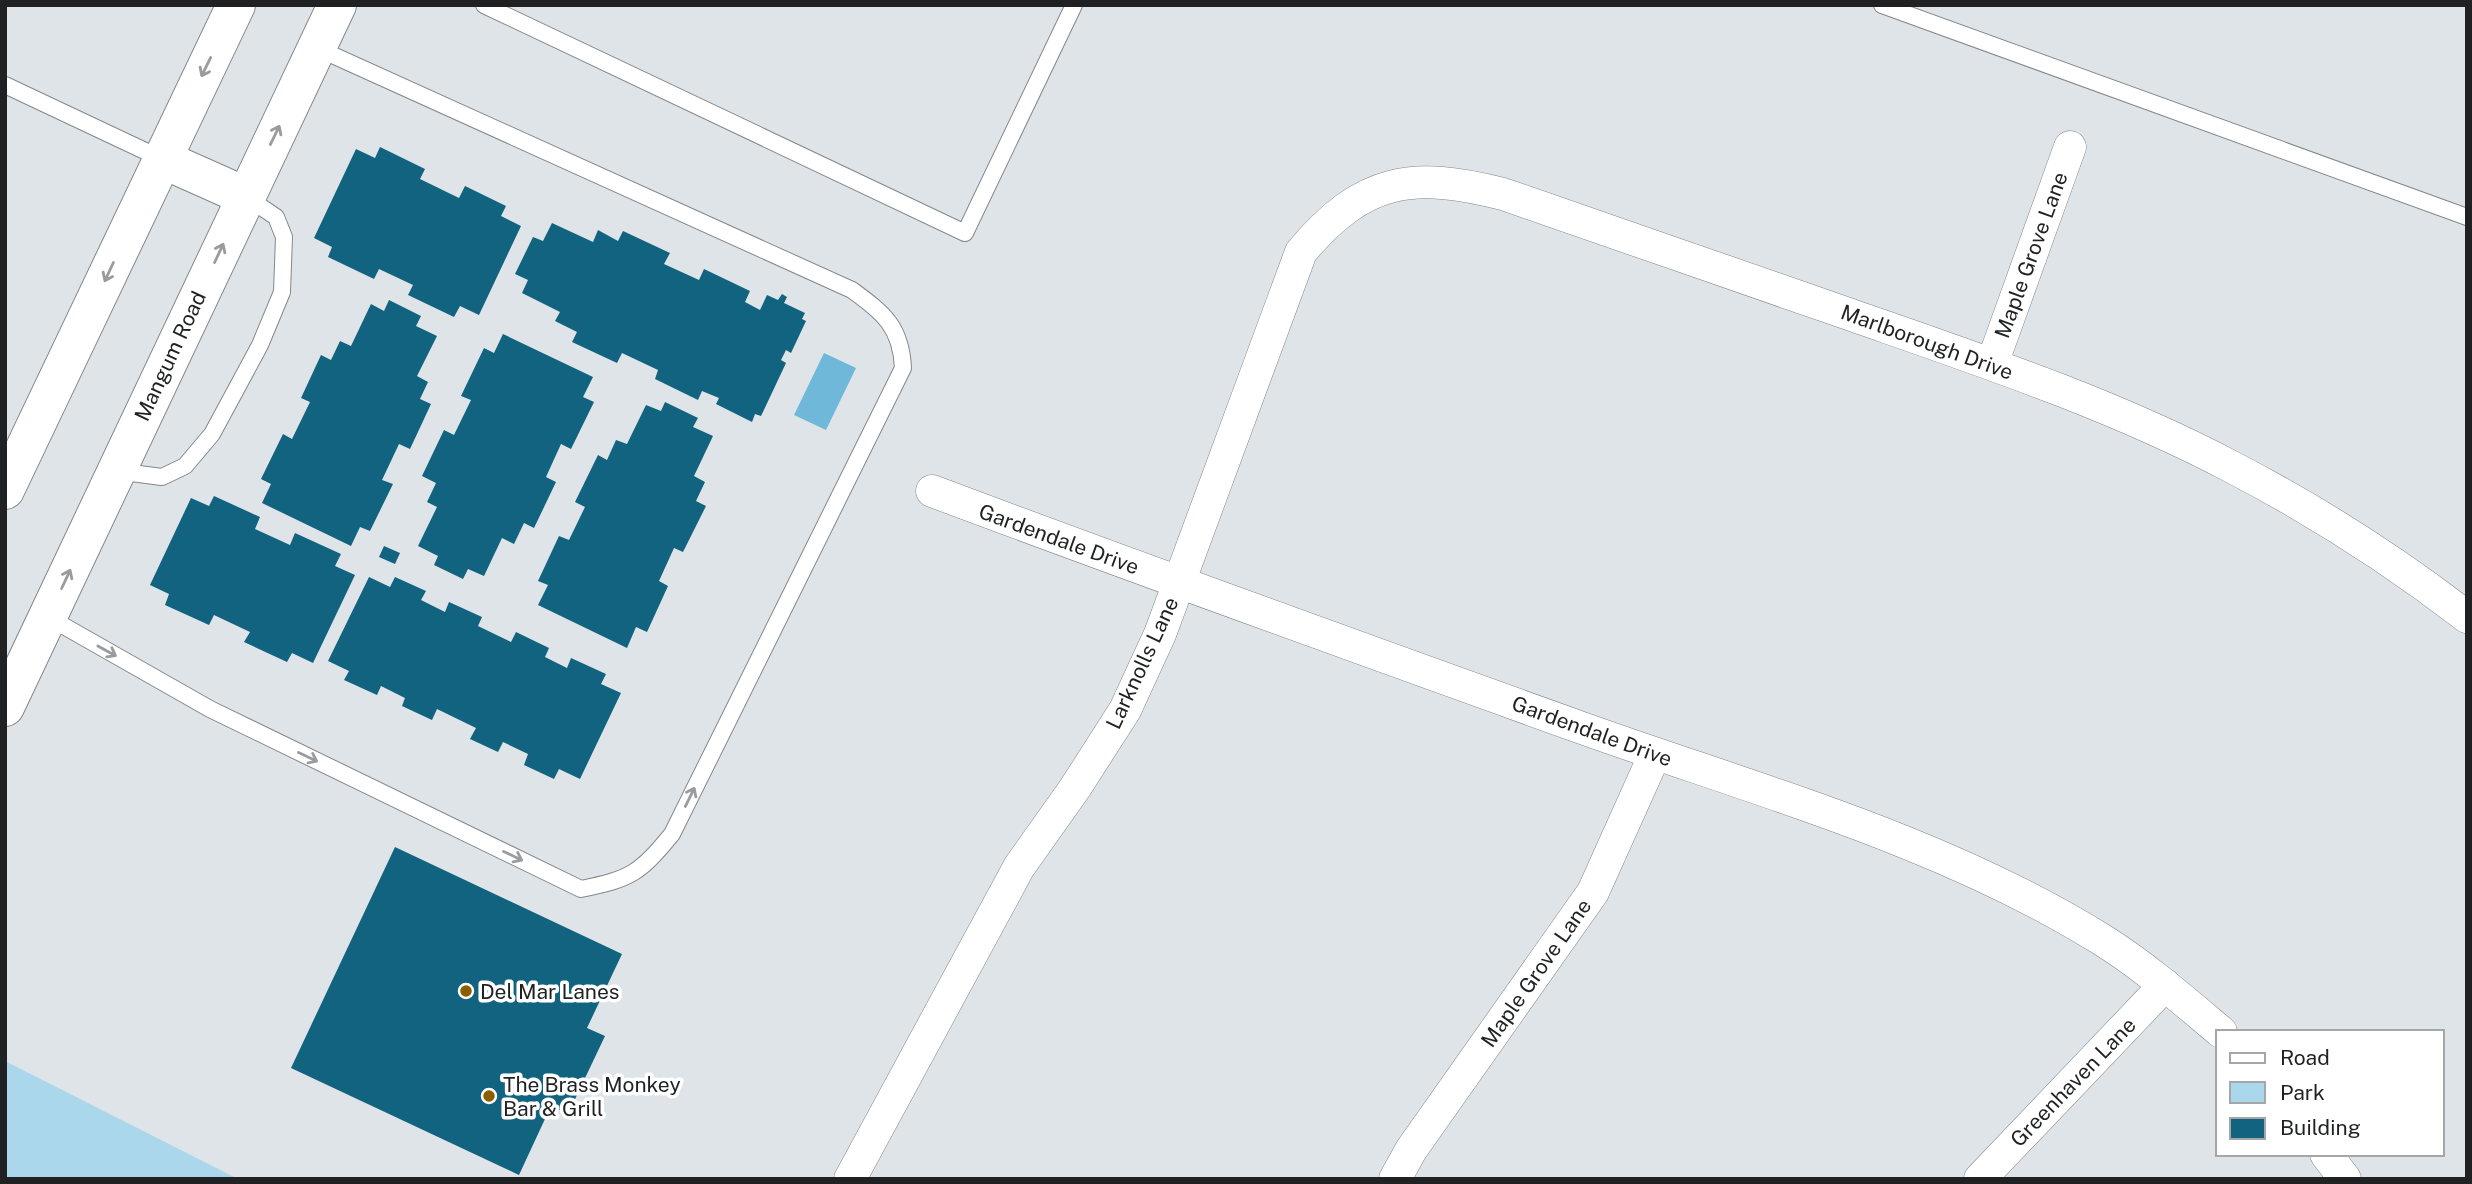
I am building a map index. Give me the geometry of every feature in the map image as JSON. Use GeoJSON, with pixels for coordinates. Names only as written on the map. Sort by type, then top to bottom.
{"type":"FeatureCollection","features":[{"type":"Feature","properties":{"kind":"main road"},"geometry":{"type":"LineString","coordinates":[[5,490],[236,5]]}},
{"type":"Feature","properties":{"kind":"main road","name":"Mangum Road"},"geometry":{"type":"LineString","coordinates":[[5,707],[337,5]]}},
{"type":"Feature","properties":{"kind":"main road"},"geometry":{"type":"LineString","coordinates":[[162,159],[245,196]]}},
{"type":"Feature","properties":{"kind":"street","name":"Maple Grove Lane"},"geometry":{"type":"LineString","coordinates":[[1992,364],[2070,147]]}},
{"type":"Feature","properties":{"kind":"street","name":"Marlborough Drive"},"geometry":{"type":"LineString","coordinates":[[1349,203],[1383,187],[1411,183],[1443,182],[1482,188],[1992,364],[2092,404],[2228,465],[2317,514],[2409,572],[2467,617]]}},
{"type":"Feature","properties":{"kind":"street","name":"Larknolls Lane"},"geometry":{"type":"LineString","coordinates":[[850,1179],[1019,867],[1075,788],[1125,710],[1160,634],[1301,252],[1323,226],[1349,203]]}},
{"type":"Feature","properties":{"kind":"street","name":"Gardendale Drive"},"geometry":{"type":"LineString","coordinates":[[932,491],[1178,583],[1872,829],[2012,890],[2104,942],[2165,985],[2219,1030]]}},
{"type":"Feature","properties":{"kind":"street","name":"Maple Grove Lane"},"geometry":{"type":"LineString","coordinates":[[1395,1179],[1411,1150],[1593,892],[1655,754]]}},
{"type":"Feature","properties":{"kind":"street","name":"Greenhaven Lane"},"geometry":{"type":"LineString","coordinates":[[1980,1179],[2165,985]]}},
{"type":"Feature","properties":{"kind":"street"},"geometry":{"type":"LineString","coordinates":[[2328,1156],[2345,1179]]}},
{"type":"Feature","properties":{"kind":"lane"},"geometry":{"type":"LineString","coordinates":[[484,5],[965,233],[1074,5]]}},
{"type":"Feature","properties":{"kind":"lane"},"geometry":{"type":"LineString","coordinates":[[1882,5],[2467,217]]}},
{"type":"Feature","properties":{"kind":"lane"},"geometry":{"type":"LineString","coordinates":[[48,617],[210,709],[581,889],[622,880],[648,863],[672,834],[902,368],[902,344],[884,314],[852,290],[316,48]]}},
{"type":"Feature","properties":{"kind":"lane"},"geometry":{"type":"LineString","coordinates":[[5,85],[162,159]]}},
{"type":"Feature","properties":{"kind":"lane"},"geometry":{"type":"LineString","coordinates":[[116,471],[162,477],[185,466],[212,434],[260,345],[282,292],[284,237],[276,216],[245,196]]}},
{"type":"Feature","properties":{"kind":"green space"},"geometry":{"type":"Polygon","coordinates":[[[5,1061],[238,1179],[5,1179],[5,1061]]]}},
{"type":"Feature","properties":{"kind":"shaded area"},"geometry":{"type":"Polygon","coordinates":[[[824,353],[856,368],[826,430],[794,415],[824,353]]]}},
{"type":"Feature","properties":{"kind":"building"},"geometry":{"type":"Polygon","coordinates":[[[380,147],[425,169],[420,179],[459,198],[465,186],[506,206],[501,216],[521,226],[479,315],[460,306],[454,317],[408,295],[413,285],[379,269],[374,279],[328,257],[332,247],[314,238],[356,149],[375,158],[380,147]]]}},
{"type":"Feature","properties":{"kind":"building"},"geometry":{"type":"Polygon","coordinates":[[[552,223],[593,242],[598,230],[618,241],[623,231],[670,253],[664,264],[699,280],[704,269],[750,291],[745,302],[760,310],[767,295],[778,300],[782,294],[787,297],[784,303],[805,313],[802,319],[806,321],[791,353],[786,350],[781,360],[786,363],[761,416],[755,414],[752,422],[716,404],[719,398],[702,391],[698,400],[655,379],[658,370],[622,353],[617,363],[572,342],[577,332],[555,321],[560,312],[522,293],[528,280],[515,274],[533,237],[543,241],[552,223]]]}},
{"type":"Feature","properties":{"kind":"building"},"geometry":{"type":"Polygon","coordinates":[[[389,300],[421,316],[416,326],[437,336],[417,376],[428,382],[420,399],[431,404],[410,449],[399,444],[382,480],[393,484],[370,531],[360,527],[351,546],[262,503],[271,484],[261,479],[283,434],[292,439],[310,402],[301,398],[321,355],[331,360],[340,341],[351,346],[371,304],[384,311],[389,300]]]}},
{"type":"Feature","properties":{"kind":"building"},"geometry":{"type":"Polygon","coordinates":[[[503,334],[593,377],[583,397],[594,402],[571,449],[561,444],[546,477],[556,482],[534,528],[524,523],[514,544],[502,538],[484,576],[468,569],[463,579],[434,565],[438,556],[418,546],[437,507],[427,502],[436,483],[422,476],[444,430],[454,435],[471,400],[461,396],[484,348],[494,353],[503,334]]]}},
{"type":"Feature","properties":{"kind":"building"},"geometry":{"type":"Polygon","coordinates":[[[665,402],[698,418],[693,427],[713,436],[694,476],[705,482],[696,501],[706,506],[683,552],[674,548],[659,581],[668,586],[647,632],[636,627],[627,648],[538,605],[548,585],[538,581],[559,536],[569,540],[585,507],[575,502],[598,455],[607,460],[616,440],[627,444],[646,405],[661,411],[665,402]]]}},
{"type":"Feature","properties":{"kind":"building"},"geometry":{"type":"Polygon","coordinates":[[[214,496],[260,517],[255,529],[290,545],[295,533],[341,554],[335,566],[355,575],[313,663],[292,653],[287,662],[244,642],[250,632],[214,615],[209,625],[165,605],[169,594],[150,585],[191,498],[209,506],[214,496]]]}},
{"type":"Feature","properties":{"kind":"building"},"geometry":{"type":"Polygon","coordinates":[[[384,546],[400,553],[395,564],[379,557],[384,546]]]}},
{"type":"Feature","properties":{"kind":"building"},"geometry":{"type":"Polygon","coordinates":[[[369,577],[390,587],[395,577],[426,591],[421,600],[445,612],[449,602],[482,617],[478,626],[511,642],[516,632],[549,648],[545,657],[567,668],[571,658],[606,674],[601,684],[621,693],[580,779],[559,769],[554,779],[524,765],[528,754],[503,742],[498,752],[470,739],[476,728],[437,709],[432,720],[402,706],[405,698],[381,686],[377,695],[344,680],[349,671],[328,661],[369,577]]]}},
{"type":"Feature","properties":{"kind":"building","name":"Del Mar Lanes"},"geometry":{"type":"Polygon","coordinates":[[[395,847],[622,954],[587,1028],[605,1036],[568,1114],[551,1106],[519,1175],[291,1068],[395,847]]]}},
{"type":"Feature","properties":{"kind":"place","name":"Del Mar Lanes"},"geometry":{"type":"Point","coordinates":[466,991]}},
{"type":"Feature","properties":{"kind":"place","name":"The Brass Monkey Bar & Grill"},"geometry":{"type":"Point","coordinates":[489,1096]}}]}
